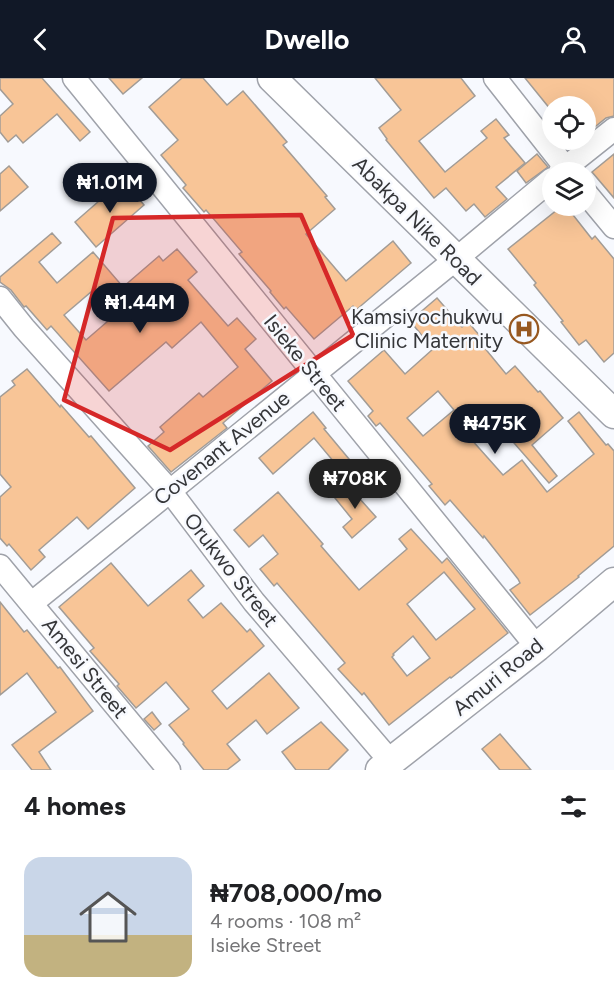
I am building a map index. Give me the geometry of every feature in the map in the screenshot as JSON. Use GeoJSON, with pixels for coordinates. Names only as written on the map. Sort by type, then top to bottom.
{"type":"FeatureCollection","features":[{"type":"Feature","properties":{"kind":"main road","name":"Abakpa Nike Road"},"geometry":{"type":"LineString","coordinates":[[272,78],[460,256],[614,395]]}},
{"type":"Feature","properties":{"kind":"main road","name":"Abakpa Nike Road"},"geometry":{"type":"LineString","coordinates":[[284,78],[614,414]]}},
{"type":"Feature","properties":{"kind":"main road","name":"Amuri Road"},"geometry":{"type":"LineString","coordinates":[[386,766],[537,647],[614,582]]}},
{"type":"Feature","properties":{"kind":"street","name":"Isieke Street"},"geometry":{"type":"LineString","coordinates":[[74,78],[537,647]]}},
{"type":"Feature","properties":{"kind":"street"},"geometry":{"type":"LineString","coordinates":[[495,78],[554,162]]}},
{"type":"Feature","properties":{"kind":"street","name":"Covenant Avenue"},"geometry":{"type":"LineString","coordinates":[[575,162],[614,129]]}},
{"type":"Feature","properties":{"kind":"street","name":"Covenant Avenue"},"geometry":{"type":"LineString","coordinates":[[32,603],[542,189]]}},
{"type":"Feature","properties":{"kind":"street"},"geometry":{"type":"LineString","coordinates":[[596,205],[614,227]]}},
{"type":"Feature","properties":{"kind":"street","name":"Orukwo Street"},"geometry":{"type":"LineString","coordinates":[[0,298],[67,377],[170,491],[254,602],[386,766]]}},
{"type":"Feature","properties":{"kind":"street","name":"Amesi Street"},"geometry":{"type":"LineString","coordinates":[[0,566],[169,770]]}},
{"type":"Feature","properties":{"kind":"highlighted area"},"geometry":{"type":"Polygon","coordinates":[[[301,215],[353,335],[170,450],[64,400],[113,218],[301,215]]]}},
{"type":"Feature","properties":{"kind":"building"},"geometry":{"type":"Polygon","coordinates":[[[0,78],[42,78],[90,132],[80,141],[57,114],[23,143],[16,135],[8,142],[0,132],[0,116],[13,104],[0,89],[0,78]]]}},
{"type":"Feature","properties":{"kind":"building"},"geometry":{"type":"Polygon","coordinates":[[[109,78],[142,78],[123,94],[109,78]]]}},
{"type":"Feature","properties":{"kind":"building"},"geometry":{"type":"Polygon","coordinates":[[[182,78],[203,78],[227,105],[243,91],[287,142],[283,145],[327,196],[325,197],[335,209],[306,234],[346,281],[393,241],[411,263],[356,310],[353,306],[314,339],[286,307],[284,309],[239,254],[242,252],[206,210],[204,212],[183,188],[186,185],[161,155],[178,140],[149,107],[182,78]]]}},
{"type":"Feature","properties":{"kind":"building"},"geometry":{"type":"Polygon","coordinates":[[[375,78],[461,78],[475,96],[419,141],[445,172],[487,138],[481,131],[496,119],[509,135],[504,138],[525,163],[496,187],[507,199],[485,217],[474,204],[466,211],[446,188],[434,198],[386,140],[379,128],[401,110],[375,78]]]}},
{"type":"Feature","properties":{"kind":"building"},"geometry":{"type":"Polygon","coordinates":[[[525,78],[614,78],[614,116],[606,118],[596,126],[596,96],[542,96],[542,99],[525,78]]]}},
{"type":"Feature","properties":{"kind":"building"},"geometry":{"type":"Polygon","coordinates":[[[537,154],[544,162],[542,171],[526,183],[517,171],[537,154]]]}},
{"type":"Feature","properties":{"kind":"building"},"geometry":{"type":"Polygon","coordinates":[[[614,154],[614,198],[596,177],[596,169],[614,154]]]}},
{"type":"Feature","properties":{"kind":"building"},"geometry":{"type":"Polygon","coordinates":[[[9,166],[28,187],[0,211],[0,174],[9,166]]]}},
{"type":"Feature","properties":{"kind":"building"},"geometry":{"type":"Polygon","coordinates":[[[123,180],[144,205],[96,247],[75,222],[123,180]]]}},
{"type":"Feature","properties":{"kind":"building"},"geometry":{"type":"Polygon","coordinates":[[[549,216],[574,216],[592,239],[595,236],[614,259],[614,353],[604,362],[586,340],[579,345],[534,285],[536,283],[508,249],[549,216]]]}},
{"type":"Feature","properties":{"kind":"building"},"geometry":{"type":"Polygon","coordinates":[[[52,233],[61,243],[39,262],[57,283],[93,252],[123,287],[159,256],[163,261],[177,249],[197,272],[188,280],[228,326],[237,318],[256,339],[245,349],[272,381],[223,423],[227,428],[171,472],[148,446],[164,432],[160,427],[199,393],[203,397],[238,367],[201,322],[172,348],[166,342],[109,391],[51,326],[47,330],[11,290],[0,282],[0,277],[52,233]],[[95,291],[64,315],[86,340],[115,315],[95,291]]]}},
{"type":"Feature","properties":{"kind":"building"},"geometry":{"type":"Polygon","coordinates":[[[437,298],[462,327],[468,322],[486,343],[483,346],[506,374],[515,366],[563,418],[532,445],[557,476],[549,483],[494,420],[471,439],[503,475],[522,460],[547,492],[594,454],[568,421],[579,412],[606,445],[608,444],[614,451],[614,546],[530,615],[510,590],[520,583],[518,579],[484,536],[483,538],[450,500],[445,505],[429,486],[432,484],[380,423],[376,426],[368,416],[373,411],[348,381],[384,350],[405,374],[433,349],[410,321],[437,298]],[[438,391],[407,418],[423,436],[454,410],[438,391]]]}},
{"type":"Feature","properties":{"kind":"building"},"geometry":{"type":"Polygon","coordinates":[[[27,369],[60,407],[61,405],[89,437],[91,436],[135,488],[88,529],[77,517],[39,550],[45,557],[31,570],[9,544],[7,546],[0,538],[0,497],[11,487],[0,474],[0,397],[15,385],[12,381],[27,369]]]}},
{"type":"Feature","properties":{"kind":"building"},"geometry":{"type":"Polygon","coordinates":[[[313,412],[349,459],[339,468],[314,438],[273,474],[259,458],[313,412]]]}},
{"type":"Feature","properties":{"kind":"building"},"geometry":{"type":"Polygon","coordinates":[[[348,464],[357,475],[346,484],[337,474],[348,464]]]}},
{"type":"Feature","properties":{"kind":"building"},"geometry":{"type":"Polygon","coordinates":[[[353,483],[364,495],[360,499],[376,517],[352,538],[343,527],[352,519],[335,498],[353,483]]]}},
{"type":"Feature","properties":{"kind":"building"},"geometry":{"type":"Polygon","coordinates":[[[278,492],[359,590],[407,549],[399,539],[411,529],[442,563],[447,558],[508,633],[389,725],[364,693],[362,695],[338,669],[345,663],[277,583],[274,586],[260,569],[278,554],[263,535],[249,547],[234,530],[278,492]],[[444,572],[407,604],[436,640],[475,609],[444,572]],[[413,636],[392,657],[407,676],[430,658],[413,636]]]}},
{"type":"Feature","properties":{"kind":"building"},"geometry":{"type":"Polygon","coordinates":[[[111,563],[148,606],[191,570],[204,586],[188,600],[203,618],[221,603],[247,632],[250,629],[264,646],[212,691],[227,709],[269,673],[299,708],[267,734],[256,720],[227,744],[240,760],[227,770],[204,770],[169,725],[189,709],[166,682],[136,708],[117,686],[119,684],[90,651],[94,648],[59,607],[111,563]]]}},
{"type":"Feature","properties":{"kind":"building"},"geometry":{"type":"Polygon","coordinates":[[[0,602],[24,632],[27,630],[58,668],[60,667],[93,711],[39,752],[51,770],[32,770],[12,745],[56,712],[27,673],[0,695],[0,602]]]}},
{"type":"Feature","properties":{"kind":"building"},"geometry":{"type":"Polygon","coordinates":[[[152,712],[161,724],[154,730],[144,719],[152,712]]]}},
{"type":"Feature","properties":{"kind":"building"},"geometry":{"type":"Polygon","coordinates":[[[321,722],[348,750],[328,770],[296,770],[282,752],[321,722]]]}},
{"type":"Feature","properties":{"kind":"building"},"geometry":{"type":"Polygon","coordinates":[[[500,734],[531,770],[500,770],[482,749],[500,734]]]}},
{"type":"Feature","properties":{"kind":"place","name":"Kamsiyochukwu Clinic Maternity"},"geometry":{"type":"Point","coordinates":[524,329]}}]}
